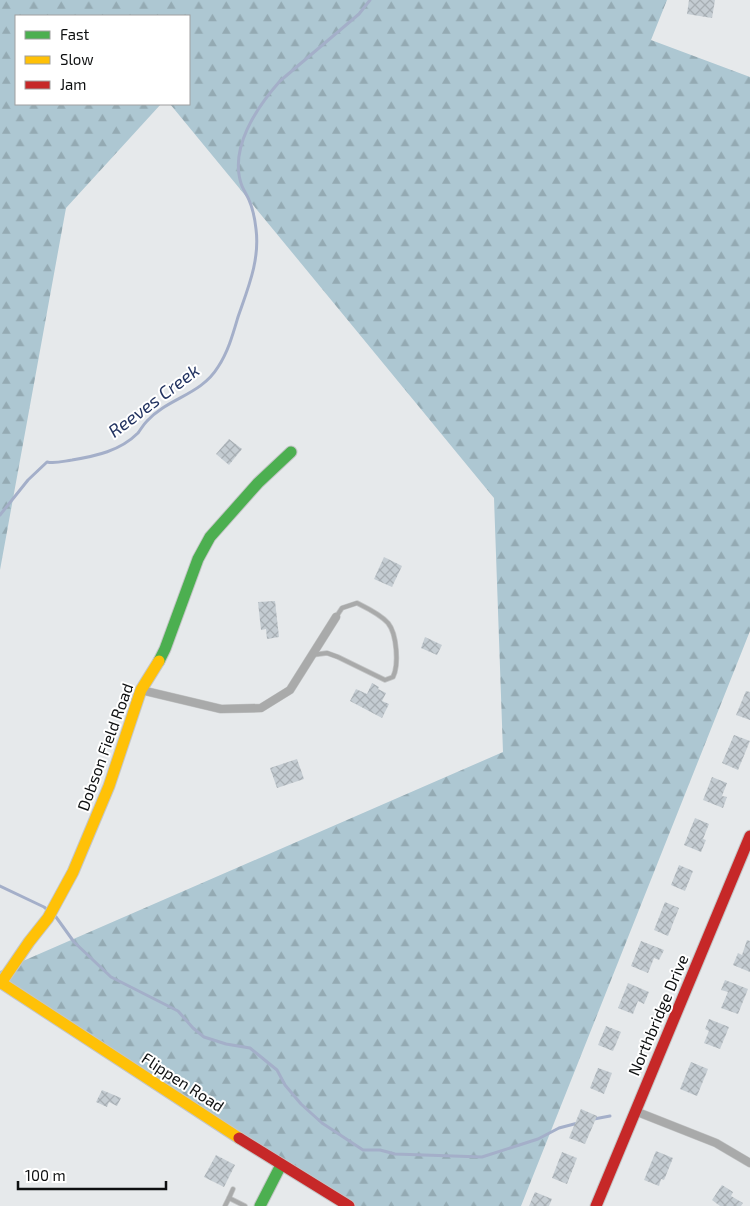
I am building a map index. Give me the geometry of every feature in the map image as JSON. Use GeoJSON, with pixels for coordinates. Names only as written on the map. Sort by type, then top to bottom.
{"type":"FeatureCollection","features":[{"type":"Feature","properties":{"kind":"street","name":"Dobson Field Road"},"geometry":{"type":"LineString","coordinates":[[0,982],[48,918],[73,872],[109,786],[141,690],[165,649],[198,559],[221,523],[258,482],[291,452]]}},
{"type":"Feature","properties":{"kind":"street"},"geometry":{"type":"LineString","coordinates":[[141,690],[221,709],[261,708],[290,690],[336,618]]}},
{"type":"Feature","properties":{"kind":"street","name":"Northbridge Drive"},"geometry":{"type":"LineString","coordinates":[[596,1206],[750,836]]}},
{"type":"Feature","properties":{"kind":"street","name":"Flippen Road"},"geometry":{"type":"LineString","coordinates":[[0,982],[281,1165],[350,1206]]}},
{"type":"Feature","properties":{"kind":"street"},"geometry":{"type":"LineString","coordinates":[[636,1111],[716,1143],[750,1164]]}},
{"type":"Feature","properties":{"kind":"street"},"geometry":{"type":"LineString","coordinates":[[260,1206],[281,1165]]}},
{"type":"Feature","properties":{"kind":"lane"},"geometry":{"type":"LineString","coordinates":[[312,654],[327,653],[338,656],[385,680],[393,677],[397,670],[396,649],[392,628],[387,621],[357,603],[342,608],[336,618]]}},
{"type":"Feature","properties":{"kind":"lane"},"geometry":{"type":"LineString","coordinates":[[225,1206],[233,1189]]}},
{"type":"Feature","properties":{"kind":"lane"},"geometry":{"type":"LineString","coordinates":[[229,1198],[245,1206]]}},
{"type":"Feature","properties":{"kind":"green space"},"geometry":{"type":"Polygon","coordinates":[[[0,0],[667,0],[651,40],[750,77],[750,631],[521,1206],[355,1206],[0,985],[0,971],[503,752],[494,498],[171,105],[190,105],[190,15],[15,15],[15,105],[160,105],[66,208],[0,570],[0,0]]]}},
{"type":"Feature","properties":{"kind":"building"},"geometry":{"type":"Polygon","coordinates":[[[689,0],[715,0],[712,18],[687,14],[689,0]]]}},
{"type":"Feature","properties":{"kind":"building"},"geometry":{"type":"Polygon","coordinates":[[[229,439],[242,449],[229,465],[216,454],[229,439]]]}},
{"type":"Feature","properties":{"kind":"building"},"geometry":{"type":"Polygon","coordinates":[[[384,557],[402,566],[392,587],[374,579],[384,557]]]}},
{"type":"Feature","properties":{"kind":"building"},"geometry":{"type":"Polygon","coordinates":[[[275,601],[279,637],[267,639],[266,629],[261,630],[258,602],[275,601]]]}},
{"type":"Feature","properties":{"kind":"building"},"geometry":{"type":"Polygon","coordinates":[[[425,637],[442,645],[437,655],[421,648],[425,637]]]}},
{"type":"Feature","properties":{"kind":"building"},"geometry":{"type":"Polygon","coordinates":[[[372,683],[386,693],[382,701],[389,704],[382,718],[350,701],[356,689],[367,694],[372,683]]]}},
{"type":"Feature","properties":{"kind":"building"},"geometry":{"type":"Polygon","coordinates":[[[746,691],[750,692],[750,720],[736,715],[746,691]]]}},
{"type":"Feature","properties":{"kind":"building"},"geometry":{"type":"Polygon","coordinates":[[[734,735],[750,741],[738,770],[722,763],[734,735]]]}},
{"type":"Feature","properties":{"kind":"building"},"geometry":{"type":"Polygon","coordinates":[[[297,759],[304,779],[277,788],[270,768],[297,759]]]}},
{"type":"Feature","properties":{"kind":"building"},"geometry":{"type":"Polygon","coordinates":[[[712,777],[727,783],[722,796],[727,797],[723,808],[703,800],[712,777]]]}},
{"type":"Feature","properties":{"kind":"building"},"geometry":{"type":"Polygon","coordinates":[[[695,818],[709,824],[703,839],[706,840],[701,852],[684,845],[695,818]]]}},
{"type":"Feature","properties":{"kind":"building"},"geometry":{"type":"Polygon","coordinates":[[[679,865],[693,871],[685,891],[671,885],[679,865]]]}},
{"type":"Feature","properties":{"kind":"building"},"geometry":{"type":"Polygon","coordinates":[[[665,902],[679,908],[668,936],[654,930],[665,902]]]}},
{"type":"Feature","properties":{"kind":"building"},"geometry":{"type":"Polygon","coordinates":[[[747,940],[750,941],[750,972],[733,965],[738,953],[742,955],[747,940]]]}},
{"type":"Feature","properties":{"kind":"building"},"geometry":{"type":"Polygon","coordinates":[[[641,941],[664,950],[659,960],[654,958],[648,973],[631,966],[641,941]]]}},
{"type":"Feature","properties":{"kind":"building"},"geometry":{"type":"Polygon","coordinates":[[[725,980],[748,989],[738,1014],[721,1008],[728,992],[721,990],[725,980]]]}},
{"type":"Feature","properties":{"kind":"building"},"geometry":{"type":"Polygon","coordinates":[[[628,983],[649,992],[644,1004],[638,1001],[633,1014],[618,1008],[628,983]]]}},
{"type":"Feature","properties":{"kind":"building"},"geometry":{"type":"Polygon","coordinates":[[[709,1019],[729,1027],[720,1049],[704,1043],[709,1031],[705,1029],[709,1019]]]}},
{"type":"Feature","properties":{"kind":"building"},"geometry":{"type":"Polygon","coordinates":[[[606,1026],[621,1032],[613,1051],[598,1045],[606,1026]]]}},
{"type":"Feature","properties":{"kind":"building"},"geometry":{"type":"Polygon","coordinates":[[[691,1062],[708,1069],[697,1096],[680,1089],[691,1062]]]}},
{"type":"Feature","properties":{"kind":"building"},"geometry":{"type":"Polygon","coordinates":[[[598,1068],[612,1073],[604,1094],[590,1088],[598,1068]]]}},
{"type":"Feature","properties":{"kind":"building"},"geometry":{"type":"Polygon","coordinates":[[[102,1090],[121,1098],[117,1106],[109,1102],[107,1107],[96,1102],[102,1090]]]}},
{"type":"Feature","properties":{"kind":"building"},"geometry":{"type":"Polygon","coordinates":[[[581,1109],[597,1116],[585,1144],[569,1138],[581,1109]]]}},
{"type":"Feature","properties":{"kind":"building"},"geometry":{"type":"Polygon","coordinates":[[[656,1151],[673,1158],[664,1180],[661,1179],[659,1186],[644,1180],[656,1151]]]}},
{"type":"Feature","properties":{"kind":"building"},"geometry":{"type":"Polygon","coordinates":[[[562,1152],[577,1158],[567,1184],[552,1178],[562,1152]]]}},
{"type":"Feature","properties":{"kind":"building"},"geometry":{"type":"Polygon","coordinates":[[[216,1155],[235,1165],[224,1187],[204,1177],[216,1155]]]}},
{"type":"Feature","properties":{"kind":"building"},"geometry":{"type":"Polygon","coordinates":[[[722,1185],[733,1192],[731,1196],[743,1203],[741,1206],[720,1206],[712,1200],[722,1185]]]}},
{"type":"Feature","properties":{"kind":"building"},"geometry":{"type":"Polygon","coordinates":[[[535,1192],[552,1199],[549,1206],[529,1206],[535,1192]]]}},
{"type":"Feature","properties":{"kind":"waterway","name":"Reeves Creek"},"geometry":{"type":"LineString","coordinates":[[0,515],[28,480],[47,462],[53,463],[90,457],[116,448],[138,433],[155,413],[203,384],[218,367],[232,336],[255,263],[257,240],[254,214],[242,186],[239,172],[239,158],[247,129],[262,103],[280,81],[359,14],[370,0]]}},
{"type":"Feature","properties":{"kind":"waterway"},"geometry":{"type":"LineString","coordinates":[[0,886],[44,907],[56,917],[74,942],[111,977],[178,1011],[204,1037],[226,1044],[250,1048],[277,1070],[285,1085],[301,1104],[322,1123],[363,1150],[380,1150],[395,1154],[482,1157],[538,1139],[559,1128],[578,1123]]}},
{"type":"Feature","properties":{"kind":"waterway"},"geometry":{"type":"LineString","coordinates":[[594,1119],[610,1116]]}},
{"type":"Feature","properties":{"kind":"traffic: fast"},"geometry":{"type":"LineString","coordinates":[[159,661],[198,559],[210,537],[258,483],[291,452]]}},
{"type":"Feature","properties":{"kind":"traffic: fast"},"geometry":{"type":"LineString","coordinates":[[260,1206],[281,1165]]}},
{"type":"Feature","properties":{"kind":"traffic: slow"},"geometry":{"type":"LineString","coordinates":[[1,983],[48,918],[73,872],[109,786],[141,690],[159,661]]}},
{"type":"Feature","properties":{"kind":"traffic: slow"},"geometry":{"type":"LineString","coordinates":[[0,982],[239,1138]]}},
{"type":"Feature","properties":{"kind":"traffic: jam"},"geometry":{"type":"LineString","coordinates":[[596,1206],[750,836]]}},
{"type":"Feature","properties":{"kind":"traffic: jam"},"geometry":{"type":"LineString","coordinates":[[239,1138],[349,1206]]}}]}
